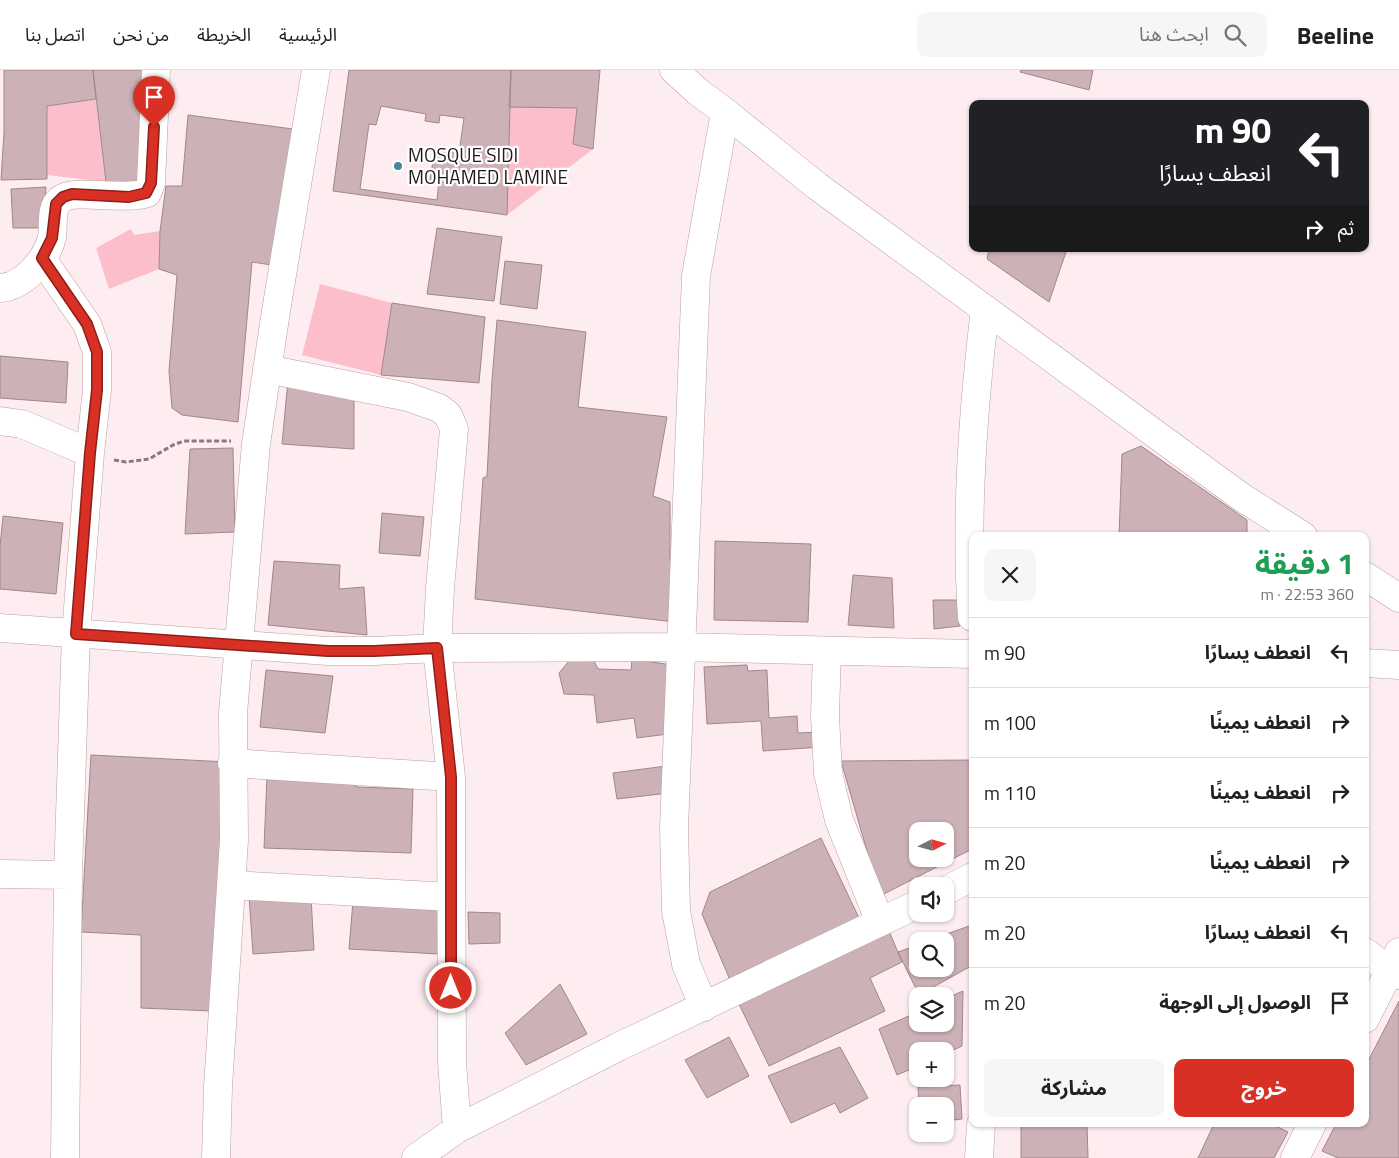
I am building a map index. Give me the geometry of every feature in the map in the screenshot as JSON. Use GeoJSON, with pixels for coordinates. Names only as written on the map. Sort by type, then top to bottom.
{"type":"FeatureCollection","features":[{"type":"Feature","properties":{"kind":"street"},"geometry":{"type":"LineString","coordinates":[[0,288],[6,288],[20,282],[42,258],[52,238],[56,204],[63,197],[72,194],[129,197],[146,193],[149,189],[151,183],[156,70]]}},
{"type":"Feature","properties":{"kind":"street"},"geometry":{"type":"LineString","coordinates":[[216,1158],[218,1087],[234,840],[233,713],[256,444],[316,70]]}},
{"type":"Feature","properties":{"kind":"street"},"geometry":{"type":"LineString","coordinates":[[674,70],[696,90],[817,186],[1240,496],[1297,532]]}},
{"type":"Feature","properties":{"kind":"street"},"geometry":{"type":"LineString","coordinates":[[704,1007],[686,964],[676,911],[674,828],[696,276],[726,112]]}},
{"type":"Feature","properties":{"kind":"street"},"geometry":{"type":"LineString","coordinates":[[42,258],[87,324],[97,352],[97,390],[90,453],[76,634],[68,875],[65,1158]]}},
{"type":"Feature","properties":{"kind":"street"},"geometry":{"type":"LineString","coordinates":[[969,532],[974,413],[985,309]]}},
{"type":"Feature","properties":{"kind":"street"},"geometry":{"type":"LineString","coordinates":[[267,369],[408,397],[439,408],[448,415],[454,429],[440,588],[437,648],[451,777],[452,1062],[456,1129]]}},
{"type":"Feature","properties":{"kind":"street"},"geometry":{"type":"LineString","coordinates":[[0,421],[22,424],[90,453]]}},
{"type":"Feature","properties":{"kind":"street"},"geometry":{"type":"LineString","coordinates":[[1369,579],[1399,598]]}},
{"type":"Feature","properties":{"kind":"street"},"geometry":{"type":"LineString","coordinates":[[0,628],[328,651],[437,648],[681,647],[969,654]]}},
{"type":"Feature","properties":{"kind":"street"},"geometry":{"type":"LineString","coordinates":[[827,652],[825,716],[828,773],[839,820],[880,922]]}},
{"type":"Feature","properties":{"kind":"street"},"geometry":{"type":"LineString","coordinates":[[1369,663],[1399,665]]}},
{"type":"Feature","properties":{"kind":"street"},"geometry":{"type":"LineString","coordinates":[[232,763],[451,777]]}},
{"type":"Feature","properties":{"kind":"street"},"geometry":{"type":"LineString","coordinates":[[0,874],[68,875]]}},
{"type":"Feature","properties":{"kind":"street"},"geometry":{"type":"LineString","coordinates":[[954,887],[969,879]]}},
{"type":"Feature","properties":{"kind":"street"},"geometry":{"type":"LineString","coordinates":[[231,885],[451,897]]}},
{"type":"Feature","properties":{"kind":"street"},"geometry":{"type":"LineString","coordinates":[[416,1158],[456,1129],[618,1047],[909,908]]}},
{"type":"Feature","properties":{"kind":"street"},"geometry":{"type":"LineString","coordinates":[[1369,954],[1396,966],[1369,1013]]}},
{"type":"Feature","properties":{"kind":"street"},"geometry":{"type":"LineString","coordinates":[[979,1158],[981,1127]]}},
{"type":"Feature","properties":{"kind":"street"},"geometry":{"type":"LineString","coordinates":[[1296,1158],[1307,1127]]}},
{"type":"Feature","properties":{"kind":"path"},"geometry":{"type":"LineString","coordinates":[[90,453],[102,458],[126,462],[149,459],[184,441],[221,440],[256,444]]}},
{"type":"Feature","properties":{"kind":"shaded area"},"geometry":{"type":"Polygon","coordinates":[[[96,99],[106,182],[47,175],[47,106],[96,99]]]}},
{"type":"Feature","properties":{"kind":"shaded area"},"geometry":{"type":"Polygon","coordinates":[[[509,107],[577,108],[573,144],[593,149],[507,215],[509,107]]]}},
{"type":"Feature","properties":{"kind":"shaded area"},"geometry":{"type":"Polygon","coordinates":[[[131,229],[134,235],[160,231],[159,269],[109,289],[96,248],[131,229]]]}},
{"type":"Feature","properties":{"kind":"shaded area"},"geometry":{"type":"Polygon","coordinates":[[[320,284],[392,303],[381,375],[302,355],[320,284]]]}},
{"type":"Feature","properties":{"kind":"building"},"geometry":{"type":"Polygon","coordinates":[[[4,70],[93,70],[96,99],[47,106],[47,179],[1,180],[4,132],[4,70]]]}},
{"type":"Feature","properties":{"kind":"building"},"geometry":{"type":"Polygon","coordinates":[[[93,70],[147,70],[142,185],[106,182],[93,70]]]}},
{"type":"Feature","properties":{"kind":"building"},"geometry":{"type":"Polygon","coordinates":[[[349,70],[511,70],[507,215],[333,191],[349,70]]]}},
{"type":"Feature","properties":{"kind":"building"},"geometry":{"type":"Polygon","coordinates":[[[511,70],[600,70],[593,149],[573,144],[577,108],[509,107],[511,70]]]}},
{"type":"Feature","properties":{"kind":"building"},"geometry":{"type":"Polygon","coordinates":[[[1021,70],[1093,70],[1089,90],[1020,72],[1021,70]]]}},
{"type":"Feature","properties":{"kind":"building","name":"MOSQUE SIDI MOHAMED LAMINE"},"geometry":{"type":"Polygon","coordinates":[[[381,106],[426,114],[425,121],[439,123],[440,115],[464,118],[459,153],[435,148],[430,180],[439,181],[437,200],[360,189],[369,124],[376,125],[381,106]]]}},
{"type":"Feature","properties":{"kind":"building"},"geometry":{"type":"Polygon","coordinates":[[[188,115],[293,129],[278,266],[252,262],[238,422],[182,415],[172,408],[169,371],[177,275],[159,269],[160,231],[166,186],[182,186],[188,115]]]}},
{"type":"Feature","properties":{"kind":"building"},"geometry":{"type":"Polygon","coordinates":[[[46,187],[43,228],[13,228],[11,189],[46,187]]]}},
{"type":"Feature","properties":{"kind":"building"},"geometry":{"type":"Polygon","coordinates":[[[437,228],[502,237],[494,301],[427,294],[437,228]]]}},
{"type":"Feature","properties":{"kind":"building"},"geometry":{"type":"Polygon","coordinates":[[[988,252],[1066,252],[1049,302],[987,259],[988,252]]]}},
{"type":"Feature","properties":{"kind":"building"},"geometry":{"type":"Polygon","coordinates":[[[505,261],[542,265],[537,309],[500,304],[505,261]]]}},
{"type":"Feature","properties":{"kind":"building"},"geometry":{"type":"Polygon","coordinates":[[[392,303],[485,317],[479,383],[381,375],[392,303]]]}},
{"type":"Feature","properties":{"kind":"building"},"geometry":{"type":"Polygon","coordinates":[[[497,320],[586,332],[578,407],[667,417],[653,496],[670,502],[670,560],[681,562],[675,622],[475,599],[483,478],[487,476],[497,320]]]}},
{"type":"Feature","properties":{"kind":"building"},"geometry":{"type":"Polygon","coordinates":[[[0,356],[68,362],[66,403],[0,398],[0,356]]]}},
{"type":"Feature","properties":{"kind":"building"},"geometry":{"type":"Polygon","coordinates":[[[288,380],[354,390],[354,449],[282,444],[288,380]]]}},
{"type":"Feature","properties":{"kind":"building"},"geometry":{"type":"Polygon","coordinates":[[[1141,446],[1247,520],[1247,532],[1119,532],[1122,454],[1141,446]]]}},
{"type":"Feature","properties":{"kind":"building"},"geometry":{"type":"Polygon","coordinates":[[[233,448],[235,532],[185,534],[190,449],[233,448]]]}},
{"type":"Feature","properties":{"kind":"building"},"geometry":{"type":"Polygon","coordinates":[[[382,513],[424,517],[420,556],[379,553],[382,513]]]}},
{"type":"Feature","properties":{"kind":"building"},"geometry":{"type":"Polygon","coordinates":[[[3,516],[63,523],[56,594],[0,589],[0,546],[3,516]]]}},
{"type":"Feature","properties":{"kind":"building"},"geometry":{"type":"Polygon","coordinates":[[[715,541],[811,544],[808,622],[714,620],[715,541]]]}},
{"type":"Feature","properties":{"kind":"building"},"geometry":{"type":"Polygon","coordinates":[[[274,561],[340,565],[339,589],[364,587],[367,635],[268,625],[274,561]]]}},
{"type":"Feature","properties":{"kind":"building"},"geometry":{"type":"Polygon","coordinates":[[[853,575],[892,578],[894,628],[848,625],[853,575]]]}},
{"type":"Feature","properties":{"kind":"building"},"geometry":{"type":"Polygon","coordinates":[[[933,600],[958,600],[960,626],[934,629],[933,600]]]}},
{"type":"Feature","properties":{"kind":"building"},"geometry":{"type":"Polygon","coordinates":[[[584,657],[594,661],[598,669],[631,670],[632,659],[672,665],[668,734],[637,738],[634,718],[597,723],[594,695],[564,694],[559,673],[569,661],[584,657]]]}},
{"type":"Feature","properties":{"kind":"building"},"geometry":{"type":"Polygon","coordinates":[[[747,665],[748,671],[767,670],[769,718],[797,716],[798,733],[820,732],[821,747],[763,751],[761,721],[707,724],[704,667],[747,665]]]}},
{"type":"Feature","properties":{"kind":"building"},"geometry":{"type":"Polygon","coordinates":[[[266,670],[333,676],[325,733],[260,727],[266,670]]]}},
{"type":"Feature","properties":{"kind":"building"},"geometry":{"type":"Polygon","coordinates":[[[91,755],[228,762],[212,1011],[141,1008],[141,935],[81,932],[91,755]]]}},
{"type":"Feature","properties":{"kind":"building"},"geometry":{"type":"Polygon","coordinates":[[[969,760],[969,851],[954,858],[954,822],[909,822],[909,868],[935,868],[917,877],[909,877],[909,881],[880,896],[841,761],[969,760]]]}},
{"type":"Feature","properties":{"kind":"building"},"geometry":{"type":"Polygon","coordinates":[[[666,766],[669,793],[617,799],[613,773],[666,766]]]}},
{"type":"Feature","properties":{"kind":"building"},"geometry":{"type":"Polygon","coordinates":[[[267,776],[356,779],[356,787],[413,789],[411,853],[264,848],[267,776]]]}},
{"type":"Feature","properties":{"kind":"building"},"geometry":{"type":"Polygon","coordinates":[[[821,838],[859,918],[730,980],[702,914],[710,892],[821,838]]]}},
{"type":"Feature","properties":{"kind":"building"},"geometry":{"type":"Polygon","coordinates":[[[249,896],[311,897],[314,950],[253,954],[249,896]]]}},
{"type":"Feature","properties":{"kind":"building"},"geometry":{"type":"Polygon","coordinates":[[[353,901],[441,906],[438,954],[349,949],[353,901]]]}},
{"type":"Feature","properties":{"kind":"building"},"geometry":{"type":"Polygon","coordinates":[[[468,912],[500,913],[500,943],[469,944],[468,912]]]}},
{"type":"Feature","properties":{"kind":"building"},"geometry":{"type":"Polygon","coordinates":[[[887,926],[902,962],[870,978],[885,1011],[769,1066],[737,1000],[887,926]]]}},
{"type":"Feature","properties":{"kind":"building"},"geometry":{"type":"Polygon","coordinates":[[[969,926],[969,967],[954,975],[954,932],[952,932],[969,926]]]}},
{"type":"Feature","properties":{"kind":"building"},"geometry":{"type":"Polygon","coordinates":[[[909,948],[909,975],[898,952],[909,948]]]}},
{"type":"Feature","properties":{"kind":"building"},"geometry":{"type":"Polygon","coordinates":[[[910,977],[951,977],[933,987],[915,987],[910,977]]]}},
{"type":"Feature","properties":{"kind":"building"},"geometry":{"type":"Polygon","coordinates":[[[560,984],[587,1034],[526,1065],[505,1033],[560,984]]]}},
{"type":"Feature","properties":{"kind":"building"},"geometry":{"type":"Polygon","coordinates":[[[963,991],[962,1046],[954,1050],[954,1042],[909,1042],[909,1070],[897,1075],[879,1029],[909,1016],[909,1032],[954,1032],[954,995],[963,991]]]}},
{"type":"Feature","properties":{"kind":"building"},"geometry":{"type":"Polygon","coordinates":[[[1399,1001],[1399,1158],[1338,1158],[1322,1151],[1334,1127],[1369,1127],[1369,1059],[1399,1001]]]}},
{"type":"Feature","properties":{"kind":"building"},"geometry":{"type":"Polygon","coordinates":[[[729,1037],[749,1076],[707,1098],[685,1060],[729,1037]]]}},
{"type":"Feature","properties":{"kind":"building"},"geometry":{"type":"Polygon","coordinates":[[[840,1047],[868,1098],[840,1113],[835,1103],[791,1123],[768,1076],[840,1047]]]}},
{"type":"Feature","properties":{"kind":"building"},"geometry":{"type":"Polygon","coordinates":[[[954,1085],[960,1085],[962,1119],[954,1120],[954,1097],[919,1097],[918,1087],[954,1087],[954,1085]]]}},
{"type":"Feature","properties":{"kind":"building"},"geometry":{"type":"Polygon","coordinates":[[[1021,1127],[1087,1127],[1088,1158],[1021,1158],[1021,1127]]]}},
{"type":"Feature","properties":{"kind":"building"},"geometry":{"type":"Polygon","coordinates":[[[1213,1127],[1278,1127],[1288,1132],[1274,1158],[1198,1158],[1213,1127]]]}},
{"type":"Feature","properties":{"kind":"place","name":"MOSQUE SIDI MOHAMED LAMINE"},"geometry":{"type":"Point","coordinates":[398,166]}},
{"type":"Feature","properties":{"kind":"route"},"geometry":{"type":"LineString","coordinates":[[154,127],[151,183],[146,193],[129,197],[72,194],[63,197],[56,204],[52,238],[42,258],[87,324],[97,352],[97,390],[90,453],[76,634],[328,651],[437,648],[451,777],[451,988]]}}]}
